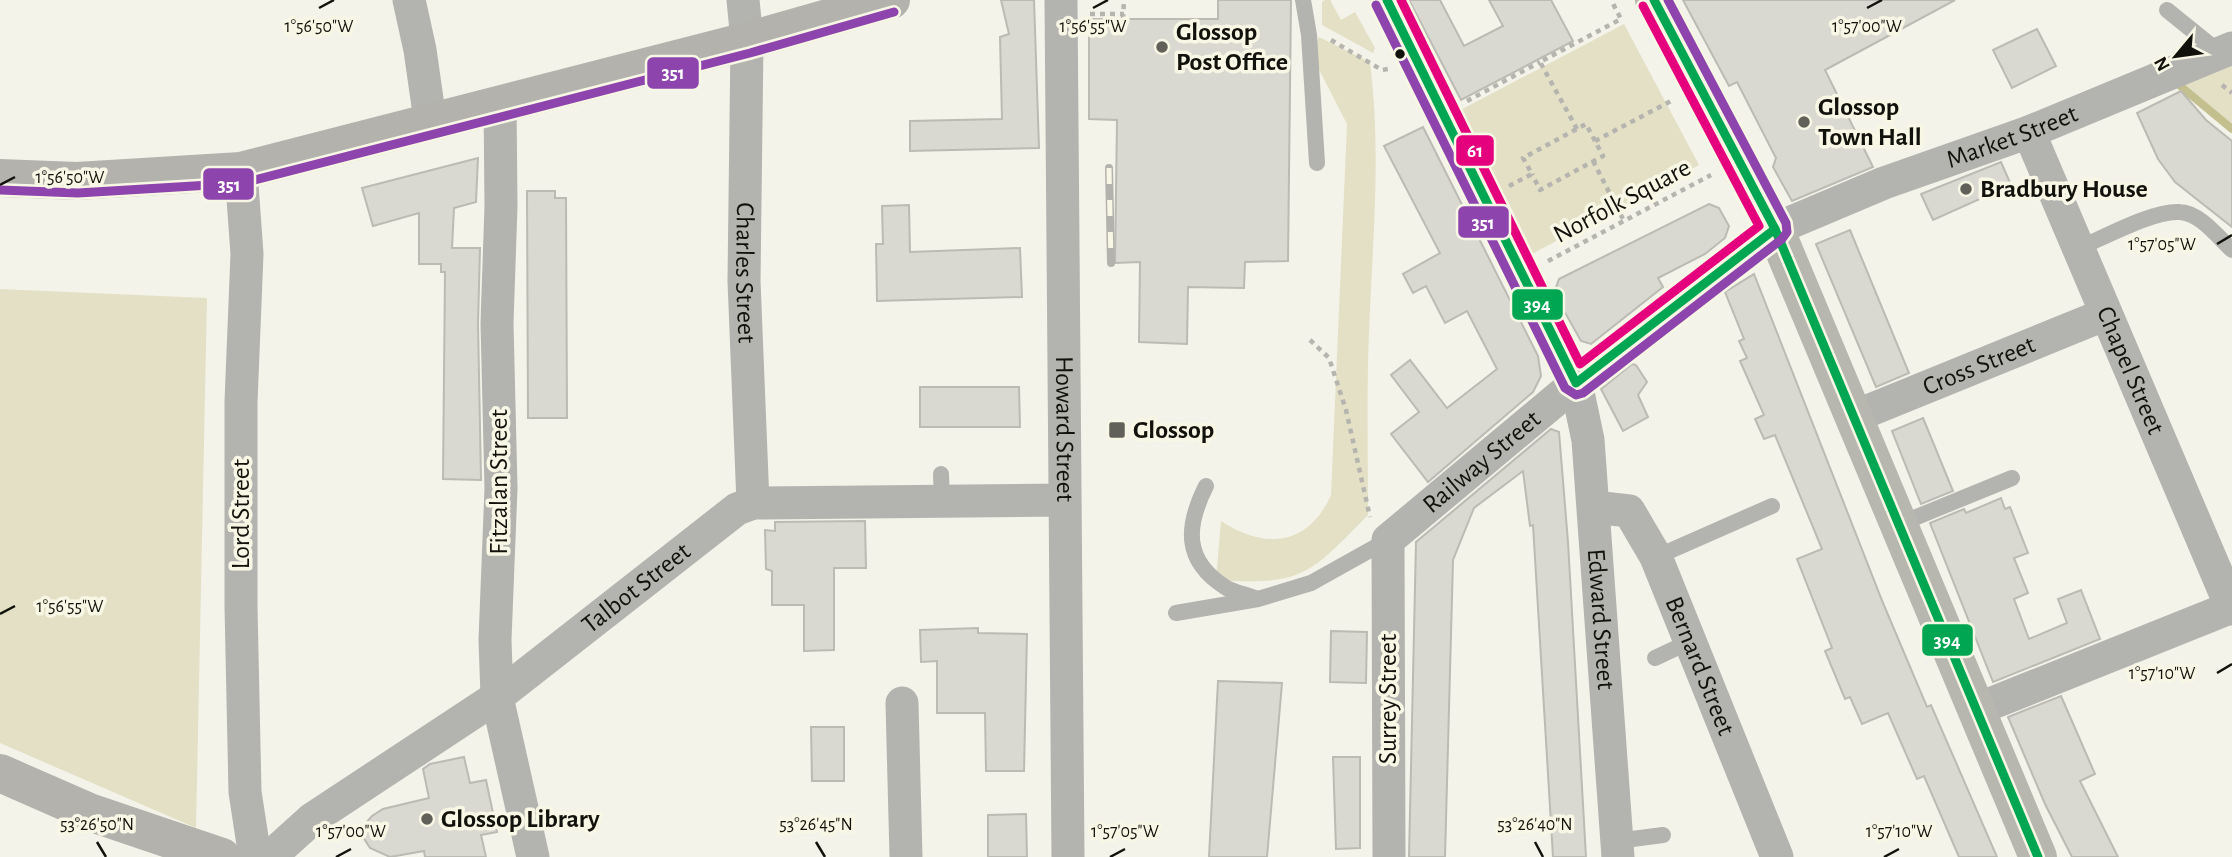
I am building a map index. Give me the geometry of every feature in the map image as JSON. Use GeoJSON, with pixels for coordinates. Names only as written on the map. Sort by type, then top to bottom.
{"type":"FeatureCollection","features":[{"type":"Feature","properties":{"kind":"main road"},"geometry":{"type":"LineString","coordinates":[[0,178],[77,181],[241,171],[430,120],[747,41],[891,0]]}},
{"type":"Feature","properties":{"kind":"main road"},"geometry":{"type":"LineString","coordinates":[[1654,0],[1775,229],[2038,857]]}},
{"type":"Feature","properties":{"kind":"main road"},"geometry":{"type":"LineString","coordinates":[[0,773],[89,812],[222,857]]}},
{"type":"Feature","properties":{"kind":"street"},"geometry":{"type":"LineString","coordinates":[[409,0],[420,50],[430,120]]}},
{"type":"Feature","properties":{"kind":"street","name":"Charles Street"},"geometry":{"type":"LineString","coordinates":[[743,0],[747,41],[744,281],[753,503]]}},
{"type":"Feature","properties":{"kind":"street","name":"Howard Street"},"geometry":{"type":"LineString","coordinates":[[1061,0],[1068,857]]}},
{"type":"Feature","properties":{"kind":"street","name":"Edward Street"},"geometry":{"type":"LineString","coordinates":[[1387,0],[1576,383],[1588,440],[1594,507],[1617,849]]}},
{"type":"Feature","properties":{"kind":"street","name":"Market Street"},"geometry":{"type":"LineString","coordinates":[[1775,229],[1884,183],[2029,132],[2226,50]]}},
{"type":"Feature","properties":{"kind":"street","name":"Fitzalan Street"},"geometry":{"type":"LineString","coordinates":[[500,103],[501,206],[497,323],[501,488],[495,640],[497,697],[533,857]]}},
{"type":"Feature","properties":{"kind":"street","name":"Chapel Street"},"geometry":{"type":"LineString","coordinates":[[2029,132],[2232,608]]}},
{"type":"Feature","properties":{"kind":"street","name":"Lord Street"},"geometry":{"type":"LineString","coordinates":[[241,171],[247,254],[241,402],[240,607],[245,792],[255,857]]}},
{"type":"Feature","properties":{"kind":"street","name":"Railway Street"},"geometry":{"type":"LineString","coordinates":[[1388,540],[1576,383],[1775,229]]}},
{"type":"Feature","properties":{"kind":"street","name":"Cross Street"},"geometry":{"type":"LineString","coordinates":[[1853,417],[2106,314]]}},
{"type":"Feature","properties":{"kind":"street","name":"Talbot Street"},"geometry":{"type":"LineString","coordinates":[[270,857],[312,820],[497,697],[737,509],[753,503],[942,488],[1063,500]]}},
{"type":"Feature","properties":{"kind":"street","name":"Bernard Street"},"geometry":{"type":"LineString","coordinates":[[1594,507],[1629,511],[1656,557],[1777,857]]}},
{"type":"Feature","properties":{"kind":"street","name":"Surrey Street"},"geometry":{"type":"LineString","coordinates":[[1388,540],[1388,857]]}},
{"type":"Feature","properties":{"kind":"street"},"geometry":{"type":"LineString","coordinates":[[1975,710],[2232,608]]}},
{"type":"Feature","properties":{"kind":"street"},"geometry":{"type":"LineString","coordinates":[[902,703],[906,857]]}},
{"type":"Feature","properties":{"kind":"lane"},"geometry":{"type":"LineString","coordinates":[[1303,0],[1309,35],[1317,163]]}},
{"type":"Feature","properties":{"kind":"lane"},"geometry":{"type":"LineString","coordinates":[[2166,10],[2226,50]]}},
{"type":"Feature","properties":{"kind":"lane"},"geometry":{"type":"LineString","coordinates":[[2077,248],[2153,218],[2181,212],[2203,222],[2232,250]]}},
{"type":"Feature","properties":{"kind":"lane"},"geometry":{"type":"LineString","coordinates":[[1897,525],[2012,478]]}},
{"type":"Feature","properties":{"kind":"lane"},"geometry":{"type":"LineString","coordinates":[[1206,486],[1193,512],[1190,538],[1203,569],[1227,589],[1258,599]]}},
{"type":"Feature","properties":{"kind":"lane"},"geometry":{"type":"LineString","coordinates":[[1656,557],[1772,506]]}},
{"type":"Feature","properties":{"kind":"lane"},"geometry":{"type":"LineString","coordinates":[[1176,613],[1258,599],[1311,583],[1388,540]]}},
{"type":"Feature","properties":{"kind":"lane"},"geometry":{"type":"LineString","coordinates":[[1655,658],[1689,642]]}},
{"type":"Feature","properties":{"kind":"lane"},"geometry":{"type":"LineString","coordinates":[[1617,849],[1663,835]]}},
{"type":"Feature","properties":{"kind":"path"},"geometry":{"type":"LineString","coordinates":[[1443,115],[1621,19],[1611,0]]}},
{"type":"Feature","properties":{"kind":"path"},"geometry":{"type":"LineString","coordinates":[[1124,1],[1124,19]]}},
{"type":"Feature","properties":{"kind":"path"},"geometry":{"type":"LineString","coordinates":[[1320,34],[1370,62]]}},
{"type":"Feature","properties":{"kind":"path"},"geometry":{"type":"LineString","coordinates":[[1540,62],[1577,129]]}},
{"type":"Feature","properties":{"kind":"path"},"geometry":{"type":"LineString","coordinates":[[1595,141],[1700,86]]}},
{"type":"Feature","properties":{"kind":"path"},"geometry":{"type":"LineString","coordinates":[[1586,124],[1603,156],[1540,190],[1523,158],[1577,129],[1586,124]]}},
{"type":"Feature","properties":{"kind":"path","name":"Norfolk Square"},"geometry":{"type":"LineString","coordinates":[[1523,275],[1739,160]]}},
{"type":"Feature","properties":{"kind":"path"},"geometry":{"type":"LineString","coordinates":[[1593,161],[1624,221]]}},
{"type":"Feature","properties":{"kind":"path"},"geometry":{"type":"LineString","coordinates":[[1483,199],[1532,174]]}},
{"type":"Feature","properties":{"kind":"path"},"geometry":{"type":"LineString","coordinates":[[1310,340],[1328,358],[1346,410],[1368,515],[1388,540]]}},
{"type":"Feature","properties":{"kind":"shaded area"},"geometry":{"type":"Polygon","coordinates":[[[1330,0],[1341,20],[1355,12],[1375,48],[1373,53],[1322,25],[1322,2],[1330,0]]]}},
{"type":"Feature","properties":{"kind":"shaded area"},"geometry":{"type":"Polygon","coordinates":[[[1624,24],[1699,165],[1528,256],[1453,114],[1624,24]]]}},
{"type":"Feature","properties":{"kind":"shaded area"},"geometry":{"type":"Polygon","coordinates":[[[1319,37],[1370,62],[1374,100],[1376,176],[1368,365],[1368,515],[1332,551],[1303,572],[1268,581],[1216,580],[1221,521],[1254,536],[1284,538],[1310,525],[1331,495],[1347,124],[1310,52],[1319,37]]]}},
{"type":"Feature","properties":{"kind":"shaded area"},"geometry":{"type":"Polygon","coordinates":[[[2232,48],[2232,129],[2166,74],[2232,48]]]}},
{"type":"Feature","properties":{"kind":"shaded area"},"geometry":{"type":"Polygon","coordinates":[[[0,289],[207,298],[196,828],[0,743],[0,289]]]}},
{"type":"Feature","properties":{"kind":"building"},"geometry":{"type":"Polygon","coordinates":[[[1001,0],[1034,0],[1039,148],[910,151],[910,121],[1002,119],[1000,37],[1009,34],[1001,0]]]}},
{"type":"Feature","properties":{"kind":"building"},"geometry":{"type":"Polygon","coordinates":[[[1218,0],[1291,0],[1288,261],[1245,262],[1244,288],[1188,287],[1187,344],[1139,342],[1140,262],[1115,263],[1117,120],[1089,119],[1089,19],[1218,19],[1218,0]]]}},
{"type":"Feature","properties":{"kind":"building"},"geometry":{"type":"Polygon","coordinates":[[[1409,0],[1440,0],[1464,46],[1503,26],[1489,0],[1551,0],[1573,41],[1461,100],[1409,0]]]}},
{"type":"Feature","properties":{"kind":"building","name":"Glossop Town Hall"},"geometry":{"type":"Polygon","coordinates":[[[1683,0],[1955,0],[1825,70],[1873,167],[1792,201],[1773,167],[1776,158],[1737,82],[1729,86],[1683,0]]]}},
{"type":"Feature","properties":{"kind":"building"},"geometry":{"type":"Polygon","coordinates":[[[2037,29],[2056,66],[2012,88],[1993,50],[2037,29]]]}},
{"type":"Feature","properties":{"kind":"building"},"geometry":{"type":"Polygon","coordinates":[[[2181,91],[2206,120],[2232,141],[2232,227],[2175,182],[2158,159],[2137,113],[2181,91]]]}},
{"type":"Feature","properties":{"kind":"building"},"geometry":{"type":"Polygon","coordinates":[[[1423,127],[1538,356],[1541,376],[1533,392],[1428,482],[1391,434],[1419,412],[1391,375],[1410,360],[1447,408],[1497,369],[1467,311],[1445,323],[1426,286],[1413,293],[1403,274],[1440,253],[1384,146],[1423,127]]]}},
{"type":"Feature","properties":{"kind":"building"},"geometry":{"type":"Polygon","coordinates":[[[478,158],[476,202],[454,208],[452,248],[480,248],[478,323],[481,480],[443,479],[445,272],[441,272],[441,264],[419,264],[419,213],[373,226],[362,188],[478,158]]]}},
{"type":"Feature","properties":{"kind":"building","name":"Bradbury House"},"geometry":{"type":"Polygon","coordinates":[[[2001,162],[2011,185],[1933,220],[1921,194],[2001,162]]]}},
{"type":"Feature","properties":{"kind":"building"},"geometry":{"type":"Polygon","coordinates":[[[527,191],[555,191],[555,198],[566,198],[567,418],[528,418],[527,191]]]}},
{"type":"Feature","properties":{"kind":"building"},"geometry":{"type":"Polygon","coordinates":[[[1709,204],[1719,208],[1729,226],[1725,238],[1705,254],[1658,278],[1663,287],[1591,344],[1581,341],[1554,293],[1559,279],[1709,204]]]}},
{"type":"Feature","properties":{"kind":"building"},"geometry":{"type":"Polygon","coordinates":[[[909,205],[910,252],[1020,248],[1022,297],[877,301],[876,244],[883,244],[882,206],[909,205]]]}},
{"type":"Feature","properties":{"kind":"building"},"geometry":{"type":"Polygon","coordinates":[[[1850,230],[1909,373],[1876,387],[1816,244],[1850,230]]]}},
{"type":"Feature","properties":{"kind":"building"},"geometry":{"type":"Polygon","coordinates":[[[1754,274],[1883,603],[1927,707],[1931,705],[1997,857],[1959,857],[1924,776],[1917,779],[1888,713],[1862,724],[1850,697],[1845,699],[1825,651],[1832,648],[1797,559],[1822,549],[1775,435],[1764,439],[1755,419],[1764,415],[1740,361],[1747,358],[1739,341],[1744,339],[1725,292],[1754,274]]]}},
{"type":"Feature","properties":{"kind":"building"},"geometry":{"type":"Polygon","coordinates":[[[1632,364],[1636,365],[1647,382],[1638,395],[1648,417],[1623,431],[1601,389],[1632,364]]]}},
{"type":"Feature","properties":{"kind":"building"},"geometry":{"type":"Polygon","coordinates":[[[920,387],[1019,387],[1020,427],[920,427],[920,387]]]}},
{"type":"Feature","properties":{"kind":"building"},"geometry":{"type":"Polygon","coordinates":[[[1923,418],[1953,491],[1921,504],[1892,431],[1923,418]]]}},
{"type":"Feature","properties":{"kind":"building"},"geometry":{"type":"Polygon","coordinates":[[[1551,429],[1559,432],[1568,542],[1586,857],[1553,857],[1533,525],[1530,526],[1523,471],[1474,508],[1453,560],[1445,857],[1409,857],[1416,542],[1551,429]]]}},
{"type":"Feature","properties":{"kind":"building"},"geometry":{"type":"Polygon","coordinates":[[[2001,498],[2005,509],[2010,507],[2028,553],[2014,558],[2028,593],[2014,599],[2029,639],[2067,623],[2058,599],[2081,590],[2100,639],[1993,682],[1930,523],[1964,509],[1966,513],[2001,498]]]}},
{"type":"Feature","properties":{"kind":"building"},"geometry":{"type":"Polygon","coordinates":[[[865,521],[866,568],[834,568],[834,650],[804,651],[804,605],[772,605],[772,571],[766,569],[765,530],[775,531],[775,522],[865,521]]]}},
{"type":"Feature","properties":{"kind":"building"},"geometry":{"type":"Polygon","coordinates":[[[978,628],[978,633],[1027,634],[1024,771],[986,771],[985,713],[937,713],[937,661],[921,662],[920,630],[978,628]]]}},
{"type":"Feature","properties":{"kind":"building"},"geometry":{"type":"Polygon","coordinates":[[[1331,631],[1367,632],[1366,683],[1330,682],[1331,631]]]}},
{"type":"Feature","properties":{"kind":"building"},"geometry":{"type":"Polygon","coordinates":[[[1218,681],[1282,683],[1267,857],[1209,857],[1218,681]]]}},
{"type":"Feature","properties":{"kind":"building"},"geometry":{"type":"Polygon","coordinates":[[[2061,696],[2095,774],[2080,781],[2118,857],[2072,857],[2045,804],[2008,717],[2061,696]]]}},
{"type":"Feature","properties":{"kind":"building"},"geometry":{"type":"Polygon","coordinates":[[[811,727],[844,727],[844,781],[812,781],[811,727]]]}},
{"type":"Feature","properties":{"kind":"building"},"geometry":{"type":"Polygon","coordinates":[[[464,757],[470,783],[486,780],[497,832],[481,835],[486,857],[425,857],[424,851],[390,857],[370,848],[363,837],[365,824],[372,816],[383,809],[429,798],[423,769],[430,764],[464,757]]]}},
{"type":"Feature","properties":{"kind":"building"},"geometry":{"type":"Polygon","coordinates":[[[1333,757],[1360,757],[1360,848],[1336,849],[1333,757]]]}},
{"type":"Feature","properties":{"kind":"building"},"geometry":{"type":"Polygon","coordinates":[[[1026,814],[1027,857],[988,857],[988,815],[1026,814]]]}},
{"type":"Feature","properties":{"kind":"waterway"},"geometry":{"type":"LineString","coordinates":[[2173,80],[2232,129]]}},
{"type":"Feature","properties":{"kind":"railway"},"geometry":{"type":"LineString","coordinates":[[1109,168],[1111,263]]}},
{"type":"Feature","properties":{"kind":"transit line","name":"394"},"geometry":{"type":"LineString","coordinates":[[1387,0],[1576,383],[1775,229]]}},
{"type":"Feature","properties":{"kind":"transit line","name":"61"},"geometry":{"type":"LineString","coordinates":[[1401,0],[1580,364],[1759,226],[1643,6]]}},
{"type":"Feature","properties":{"kind":"transit line","name":"394"},"geometry":{"type":"LineString","coordinates":[[1654,0],[1775,229],[2038,857]]}},
{"type":"Feature","properties":{"kind":"transit line","name":"351"},"geometry":{"type":"LineString","coordinates":[[1376,5],[1565,388],[1576,395],[1583,393],[1782,239],[1787,232],[1786,223],[1668,0]]}},
{"type":"Feature","properties":{"kind":"transit line","name":"351"},"geometry":{"type":"LineString","coordinates":[[0,190],[78,193],[243,183],[750,53],[894,12]]}},
{"type":"Feature","properties":{"kind":"place","name":"Glossop Post Office"},"geometry":{"type":"Point","coordinates":[1162,47]}},
{"type":"Feature","properties":{"kind":"place","name":"Glossop Town Hall"},"geometry":{"type":"Point","coordinates":[1804,122]}},
{"type":"Feature","properties":{"kind":"place","name":"Bradbury House"},"geometry":{"type":"Point","coordinates":[1966,189]}},
{"type":"Feature","properties":{"kind":"place","name":"Glossop"},"geometry":{"type":"Point","coordinates":[1117,430]}},
{"type":"Feature","properties":{"kind":"place","name":"Glossop Library"},"geometry":{"type":"Point","coordinates":[427,819]}}]}
